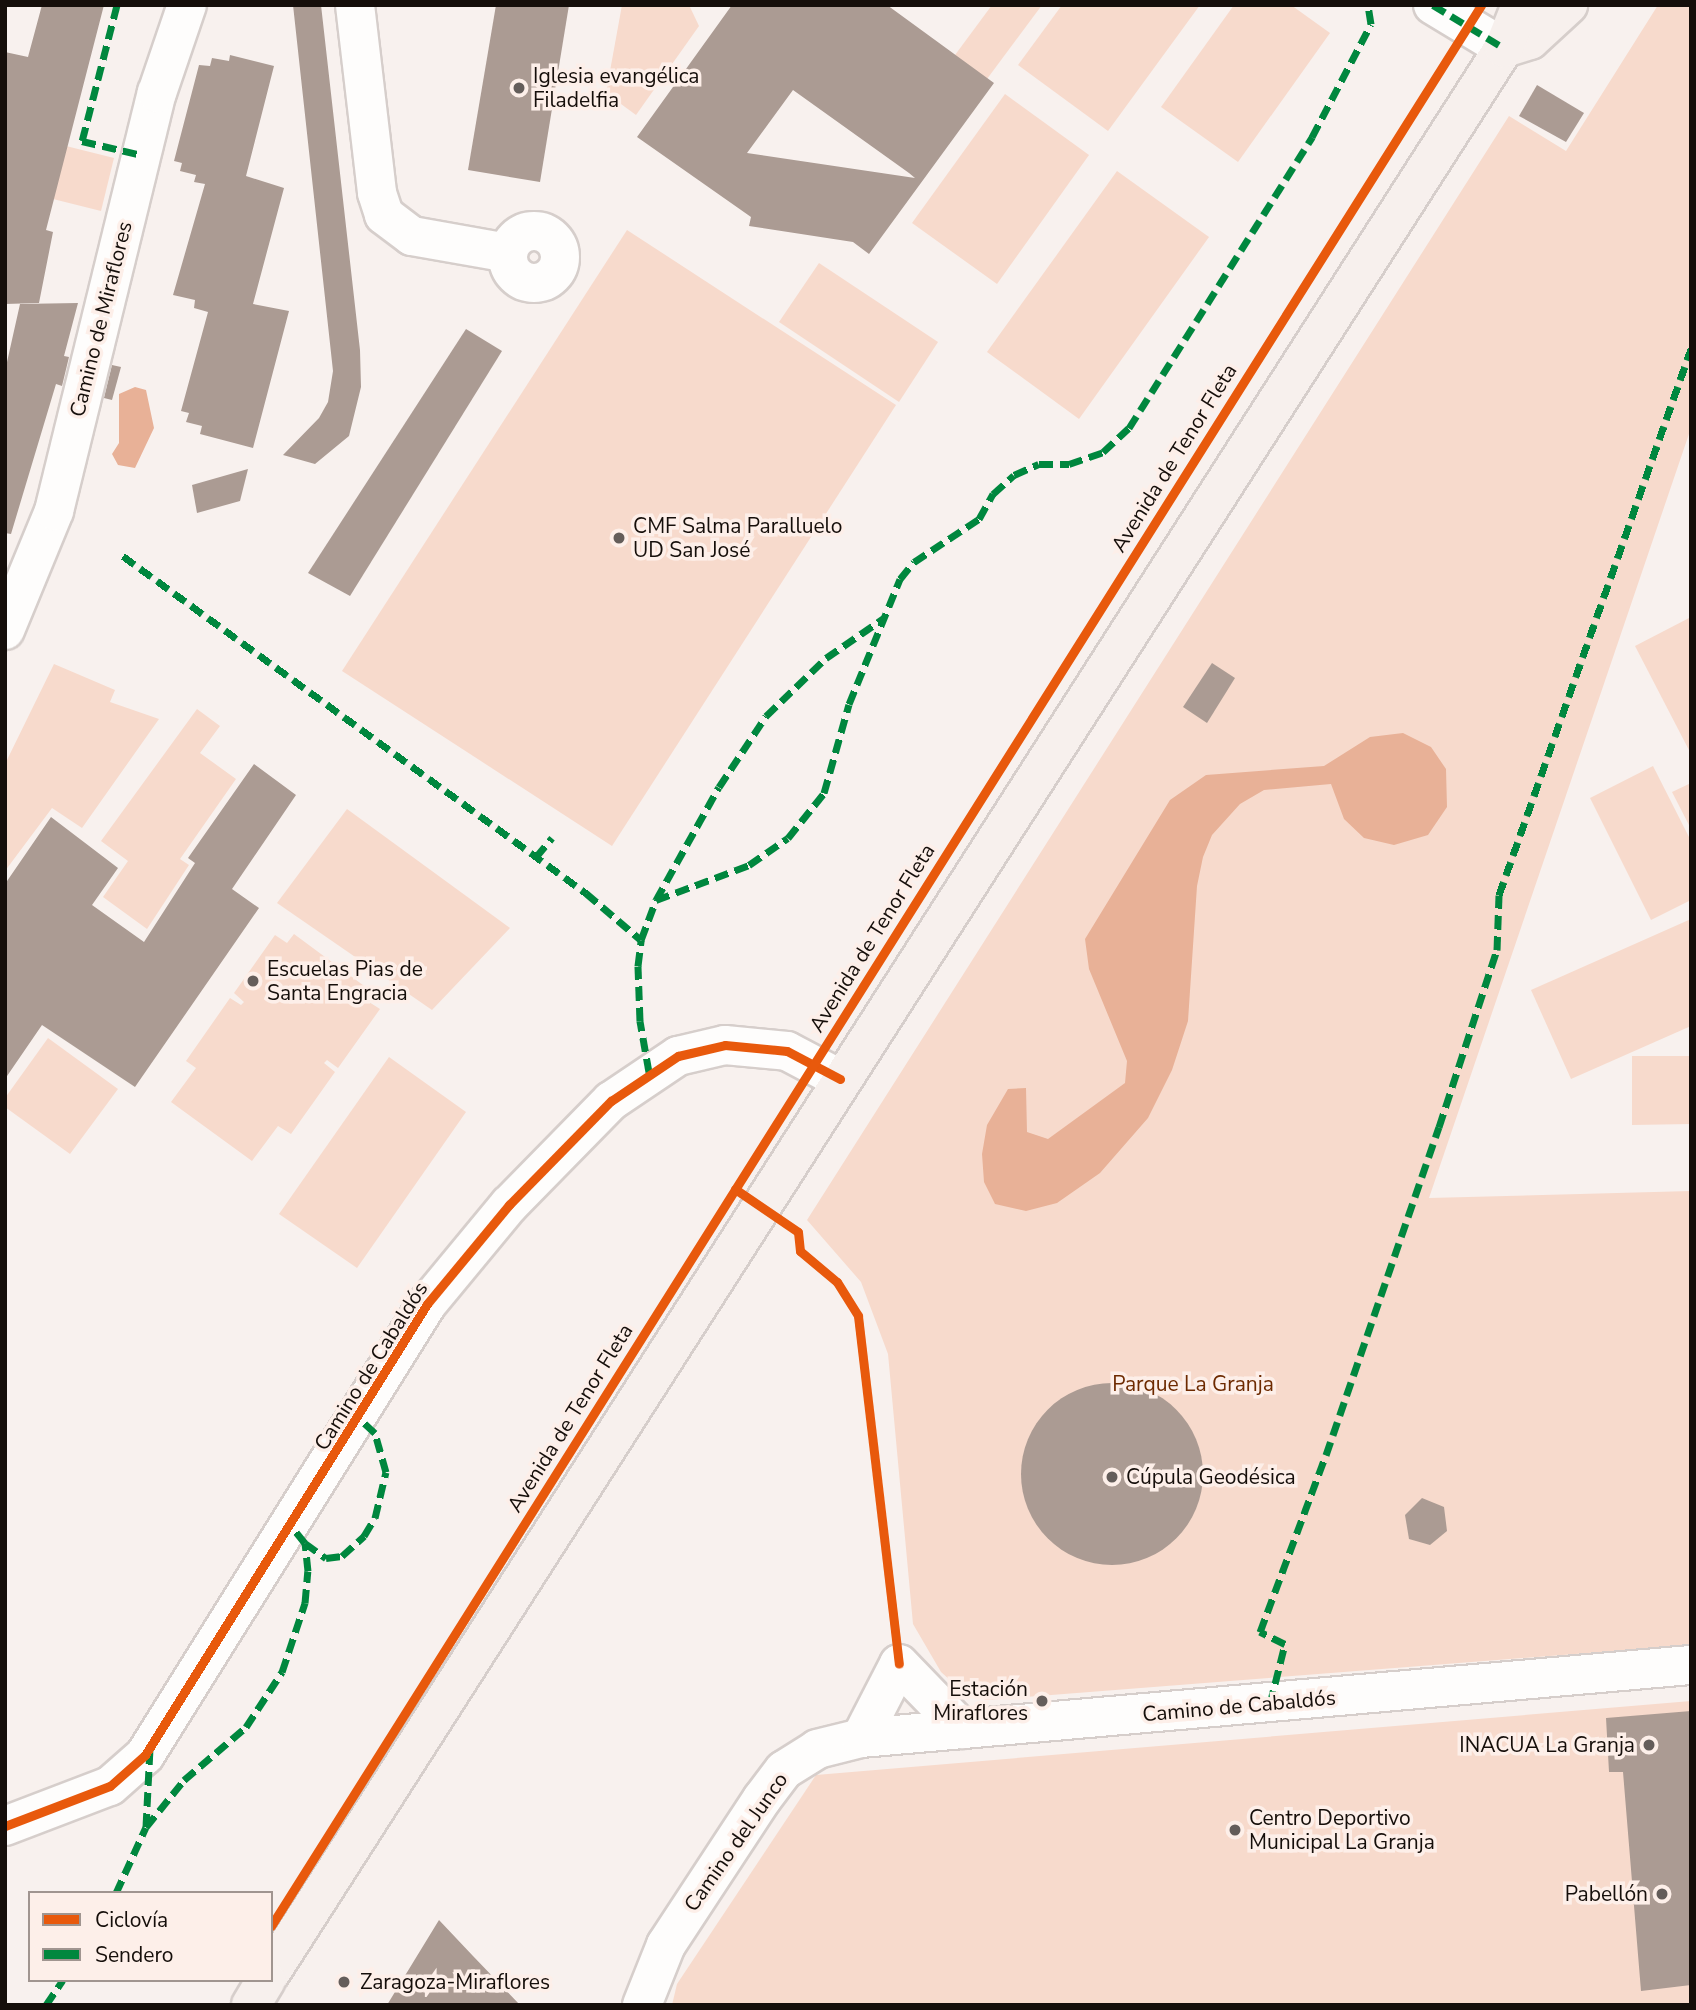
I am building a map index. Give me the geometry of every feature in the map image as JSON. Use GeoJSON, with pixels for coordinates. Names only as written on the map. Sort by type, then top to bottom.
{"type":"FeatureCollection","features":[{"type":"Feature","properties":{"kind":"main road","name":"Avenida de Tenor Fleta"},"geometry":{"type":"LineString","coordinates":[[273,1969],[840,1079],[1504,48],[1521,5]]}},
{"type":"Feature","properties":{"kind":"main road"},"geometry":{"type":"LineString","coordinates":[[1504,48],[1530,40],[1568,5]]}},
{"type":"Feature","properties":{"kind":"main road"},"geometry":{"type":"LineString","coordinates":[[251,2005],[265,1982]]}},
{"type":"Feature","properties":{"kind":"street","name":"Camino de Miraflores"},"geometry":{"type":"LineString","coordinates":[[5,630],[54,511],[157,93],[187,5]]}},
{"type":"Feature","properties":{"kind":"street"},"geometry":{"type":"LineString","coordinates":[[355,5],[377,193],[384,215],[412,236],[508,253]]}},
{"type":"Feature","properties":{"kind":"street"},"geometry":{"type":"LineString","coordinates":[[1433,5],[1504,48]]}},
{"type":"Feature","properties":{"kind":"street","name":"Camino de Cabaldós"},"geometry":{"type":"LineString","coordinates":[[5,1826],[110,1786],[145,1755],[427,1304],[496,1219],[603,1108],[668,1061],[725,1045],[787,1051],[840,1079]]}},
{"type":"Feature","properties":{"kind":"street"},"geometry":{"type":"LineString","coordinates":[[861,1738],[900,1664],[962,1729]]}},
{"type":"Feature","properties":{"kind":"street","name":"Camino de Cabaldós"},"geometry":{"type":"LineString","coordinates":[[962,1729],[1691,1665]]}},
{"type":"Feature","properties":{"kind":"street","name":"Camino del Junco"},"geometry":{"type":"LineString","coordinates":[[642,2005],[666,1945],[784,1770],[817,1749],[861,1738],[962,1729]]}},
{"type":"Feature","properties":{"kind":"green space"},"geometry":{"type":"Polygon","coordinates":[[[622,5],[689,5],[699,26],[636,115],[606,93],[622,5]]]}},
{"type":"Feature","properties":{"kind":"green space"},"geometry":{"type":"Polygon","coordinates":[[[992,5],[1042,5],[987,79],[955,55],[992,5]]]}},
{"type":"Feature","properties":{"kind":"green space"},"geometry":{"type":"Polygon","coordinates":[[[1062,5],[1200,5],[1108,131],[1018,65],[1062,5]]]}},
{"type":"Feature","properties":{"kind":"green space"},"geometry":{"type":"Polygon","coordinates":[[[1234,5],[1291,5],[1330,33],[1238,162],[1161,107],[1234,5]]]}},
{"type":"Feature","properties":{"kind":"green space","name":"Parque La Granja"},"geometry":{"type":"Polygon","coordinates":[[[1658,5],[1691,5],[1691,428],[1429,1198],[1691,1191],[1691,1645],[986,1700],[960,1689],[941,1672],[913,1624],[888,1354],[861,1282],[807,1220],[1509,116],[1566,151],[1658,5]]]}},
{"type":"Feature","properties":{"kind":"green space"},"geometry":{"type":"Polygon","coordinates":[[[1005,94],[1089,155],[997,284],[912,223],[1005,94]]]}},
{"type":"Feature","properties":{"kind":"green space"},"geometry":{"type":"Polygon","coordinates":[[[66,146],[114,158],[101,211],[53,199],[66,146]]]}},
{"type":"Feature","properties":{"kind":"green space"},"geometry":{"type":"Polygon","coordinates":[[[1117,171],[1209,237],[1079,419],[987,352],[1117,171]]]}},
{"type":"Feature","properties":{"kind":"green space","name":"CMF Salma Paralluelo UD San José"},"geometry":{"type":"Polygon","coordinates":[[[627,230],[896,405],[612,846],[342,671],[627,230]]]}},
{"type":"Feature","properties":{"kind":"green space"},"geometry":{"type":"Polygon","coordinates":[[[819,263],[938,342],[899,402],[779,322],[819,263]]]}},
{"type":"Feature","properties":{"kind":"green space"},"geometry":{"type":"Polygon","coordinates":[[[1691,617],[1691,754],[1635,646],[1691,617]]]}},
{"type":"Feature","properties":{"kind":"green space"},"geometry":{"type":"Polygon","coordinates":[[[54,664],[115,690],[110,702],[159,719],[82,828],[52,808],[5,871],[5,764],[54,664]]]}},
{"type":"Feature","properties":{"kind":"green space"},"geometry":{"type":"Polygon","coordinates":[[[197,709],[220,726],[200,753],[236,779],[180,859],[189,865],[147,929],[103,897],[128,861],[101,841],[197,709]]]}},
{"type":"Feature","properties":{"kind":"green space"},"geometry":{"type":"Polygon","coordinates":[[[1653,766],[1691,841],[1691,900],[1651,920],[1590,798],[1653,766]]]}},
{"type":"Feature","properties":{"kind":"green space"},"geometry":{"type":"Polygon","coordinates":[[[1691,783],[1691,829],[1672,792],[1691,783]]]}},
{"type":"Feature","properties":{"kind":"green space"},"geometry":{"type":"Polygon","coordinates":[[[347,809],[510,928],[432,1010],[277,903],[347,809]]]}},
{"type":"Feature","properties":{"kind":"green space"},"geometry":{"type":"Polygon","coordinates":[[[1691,919],[1691,1026],[1571,1079],[1531,990],[1691,919]]]}},
{"type":"Feature","properties":{"kind":"green space"},"geometry":{"type":"Polygon","coordinates":[[[294,934],[375,994],[369,1002],[380,1009],[338,1068],[327,1060],[324,1063],[335,1072],[291,1134],[278,1126],[252,1161],[171,1102],[196,1068],[186,1061],[230,998],[241,1005],[244,1002],[234,993],[275,935],[287,943],[294,934]]]}},
{"type":"Feature","properties":{"kind":"green space"},"geometry":{"type":"Polygon","coordinates":[[[48,1038],[118,1089],[70,1154],[5,1107],[5,1098],[48,1038]]]}},
{"type":"Feature","properties":{"kind":"green space"},"geometry":{"type":"Polygon","coordinates":[[[1632,1056],[1691,1056],[1691,1124],[1632,1125],[1632,1056]]]}},
{"type":"Feature","properties":{"kind":"green space"},"geometry":{"type":"Polygon","coordinates":[[[389,1057],[466,1112],[357,1268],[279,1214],[389,1057]]]}},
{"type":"Feature","properties":{"kind":"green space","name":"Centro Deportivo Municipal La Granja"},"geometry":{"type":"Polygon","coordinates":[[[1691,1701],[1691,2005],[672,2005],[677,1984],[816,1775],[1691,1701]]]}},
{"type":"Feature","properties":{"kind":"shaded area"},"geometry":{"type":"Polygon","coordinates":[[[135,387],[146,390],[154,428],[135,468],[118,465],[112,454],[119,443],[119,394],[135,387]]]}},
{"type":"Feature","properties":{"kind":"shaded area"},"geometry":{"type":"Polygon","coordinates":[[[1403,733],[1431,747],[1446,769],[1447,807],[1428,835],[1394,845],[1364,838],[1344,819],[1331,784],[1264,790],[1240,804],[1212,835],[1203,857],[1197,886],[1188,1021],[1172,1070],[1148,1118],[1100,1173],[1057,1203],[1026,1211],[995,1204],[984,1182],[982,1154],[987,1125],[1008,1089],[1026,1088],[1027,1132],[1048,1139],[1125,1083],[1127,1061],[1089,969],[1085,939],[1170,800],[1206,775],[1324,766],[1370,737],[1403,733]]]}},
{"type":"Feature","properties":{"kind":"building"},"geometry":{"type":"Polygon","coordinates":[[[42,5],[104,5],[46,230],[53,232],[39,303],[5,304],[5,52],[28,57],[42,5]]]}},
{"type":"Feature","properties":{"kind":"building"},"geometry":{"type":"Polygon","coordinates":[[[293,5],[321,5],[360,350],[361,387],[349,436],[315,464],[283,455],[319,418],[328,402],[333,371],[293,5]]]}},
{"type":"Feature","properties":{"kind":"building","name":"Iglesia evangélica Filadelfia"},"geometry":{"type":"Polygon","coordinates":[[[496,5],[569,5],[540,182],[468,170],[496,5]]]}},
{"type":"Feature","properties":{"kind":"building"},"geometry":{"type":"Polygon","coordinates":[[[732,5],[887,5],[994,83],[869,254],[853,242],[749,226],[751,217],[637,137],[732,5]],[[793,90],[747,153],[915,178],[793,90]]]}},
{"type":"Feature","properties":{"kind":"building"},"geometry":{"type":"Polygon","coordinates":[[[230,55],[274,66],[246,176],[284,188],[253,304],[289,311],[253,448],[200,434],[202,426],[186,422],[189,413],[181,411],[208,312],[194,308],[195,300],[173,295],[205,184],[194,182],[196,175],[180,171],[182,163],[174,161],[199,65],[210,66],[212,58],[229,61],[230,55]]]}},
{"type":"Feature","properties":{"kind":"building"},"geometry":{"type":"Polygon","coordinates":[[[1537,85],[1584,113],[1566,142],[1519,116],[1537,85]]]}},
{"type":"Feature","properties":{"kind":"building"},"geometry":{"type":"Polygon","coordinates":[[[78,303],[64,356],[69,357],[62,386],[56,384],[11,534],[5,533],[5,371],[20,304],[78,303]]]}},
{"type":"Feature","properties":{"kind":"building"},"geometry":{"type":"Polygon","coordinates":[[[466,329],[502,351],[350,596],[308,573],[466,329]]]}},
{"type":"Feature","properties":{"kind":"building"},"geometry":{"type":"Polygon","coordinates":[[[112,365],[121,367],[112,400],[104,398],[112,365]]]}},
{"type":"Feature","properties":{"kind":"building"},"geometry":{"type":"Polygon","coordinates":[[[248,469],[240,501],[197,513],[192,485],[248,469]]]}},
{"type":"Feature","properties":{"kind":"building"},"geometry":{"type":"Polygon","coordinates":[[[1212,663],[1235,678],[1207,723],[1183,707],[1212,663]]]}},
{"type":"Feature","properties":{"kind":"building"},"geometry":{"type":"Polygon","coordinates":[[[254,764],[296,795],[232,889],[259,908],[135,1087],[42,1025],[5,1079],[5,884],[51,817],[118,868],[92,905],[144,942],[195,863],[188,858],[254,764]]]}},
{"type":"Feature","properties":{"kind":"building","name":"Cúpula Geodésica"},"geometry":{"type":"Polygon","coordinates":[[[1112,1383],[1130,1384],[1147,1390],[1177,1409],[1196,1439],[1202,1456],[1202,1492],[1196,1509],[1177,1539],[1147,1558],[1130,1564],[1112,1565],[1094,1564],[1077,1558],[1047,1539],[1028,1509],[1022,1492],[1021,1474],[1022,1456],[1028,1439],[1047,1409],[1077,1390],[1094,1384],[1112,1383]]]}},
{"type":"Feature","properties":{"kind":"building"},"geometry":{"type":"Polygon","coordinates":[[[1422,1498],[1444,1507],[1447,1531],[1430,1545],[1409,1539],[1405,1515],[1422,1498]]]}},
{"type":"Feature","properties":{"kind":"building","name":"Pabellón"},"geometry":{"type":"Polygon","coordinates":[[[1691,1711],[1691,1985],[1641,1991],[1623,1772],[1609,1772],[1606,1718],[1691,1711]]]}},
{"type":"Feature","properties":{"kind":"building"},"geometry":{"type":"Polygon","coordinates":[[[439,1920],[473,1956],[520,2005],[387,2005],[439,1920]]]}},
{"type":"Feature","properties":{"kind":"marked path"},"geometry":{"type":"LineString","coordinates":[[117,5],[82,141],[142,155]]}},
{"type":"Feature","properties":{"kind":"marked path"},"geometry":{"type":"LineString","coordinates":[[656,900],[749,865],[788,838],[824,793],[849,704],[900,579],[914,562],[979,519],[993,494],[1014,475],[1039,464],[1069,464],[1103,452],[1129,428],[1312,137],[1371,24],[1368,5]]}},
{"type":"Feature","properties":{"kind":"marked path"},"geometry":{"type":"LineString","coordinates":[[1433,5],[1504,48]]}},
{"type":"Feature","properties":{"kind":"marked path"},"geometry":{"type":"LineString","coordinates":[[1270,1704],[1285,1644],[1260,1632],[1326,1455],[1439,1127],[1497,950],[1499,895],[1691,349]]}},
{"type":"Feature","properties":{"kind":"marked path"},"geometry":{"type":"LineString","coordinates":[[123,556],[586,893],[641,940]]}},
{"type":"Feature","properties":{"kind":"marked path"},"geometry":{"type":"LineString","coordinates":[[649,1072],[640,1021],[638,966],[641,940],[656,900],[719,787],[766,716],[826,658],[884,618]]}},
{"type":"Feature","properties":{"kind":"marked path"},"geometry":{"type":"LineString","coordinates":[[536,857],[552,838]]}},
{"type":"Feature","properties":{"kind":"marked path"},"geometry":{"type":"LineString","coordinates":[[305,1543],[326,1558],[342,1556],[364,1536],[375,1518],[386,1472],[375,1433],[359,1418]]}},
{"type":"Feature","properties":{"kind":"marked path"},"geometry":{"type":"LineString","coordinates":[[146,1827],[184,1780],[246,1727],[282,1672],[305,1603],[308,1571],[305,1543],[291,1526]]}},
{"type":"Feature","properties":{"kind":"marked path"},"geometry":{"type":"LineString","coordinates":[[117,1891],[146,1827],[150,1749]]}},
{"type":"Feature","properties":{"kind":"marked path"},"geometry":{"type":"LineString","coordinates":[[46,2005],[62,1982]]}},
{"type":"Feature","properties":{"kind":"cycle path"},"geometry":{"type":"LineString","coordinates":[[273,1923],[1481,5]]}},
{"type":"Feature","properties":{"kind":"cycle path"},"geometry":{"type":"LineString","coordinates":[[5,1826],[110,1786],[145,1755],[427,1304],[509,1205],[611,1101],[678,1056],[725,1045],[787,1051],[840,1079]]}},
{"type":"Feature","properties":{"kind":"cycle path"},"geometry":{"type":"LineString","coordinates":[[735,1189],[798,1232],[800,1251],[837,1282],[858,1316],[899,1664]]}},
{"type":"Feature","properties":{"kind":"place","name":"Iglesia evangélica Filadelfia"},"geometry":{"type":"Point","coordinates":[519,88]}},
{"type":"Feature","properties":{"kind":"place","name":"CMF Salma Paralluelo UD San José"},"geometry":{"type":"Point","coordinates":[619,538]}},
{"type":"Feature","properties":{"kind":"place","name":"Escuelas Pias de Santa Engracia"},"geometry":{"type":"Point","coordinates":[253,981]}},
{"type":"Feature","properties":{"kind":"place","name":"Cúpula Geodésica"},"geometry":{"type":"Point","coordinates":[1112,1477]}},
{"type":"Feature","properties":{"kind":"place","name":"Estación Miraflores"},"geometry":{"type":"Point","coordinates":[1042,1701]}},
{"type":"Feature","properties":{"kind":"place","name":"INACUA La Granja"},"geometry":{"type":"Point","coordinates":[1649,1745]}},
{"type":"Feature","properties":{"kind":"place","name":"Centro Deportivo Municipal La Granja"},"geometry":{"type":"Point","coordinates":[1235,1830]}},
{"type":"Feature","properties":{"kind":"place","name":"Pabellón"},"geometry":{"type":"Point","coordinates":[1662,1894]}},
{"type":"Feature","properties":{"kind":"place","name":"Zaragoza-Miraflores"},"geometry":{"type":"Point","coordinates":[344,1982]}}]}
